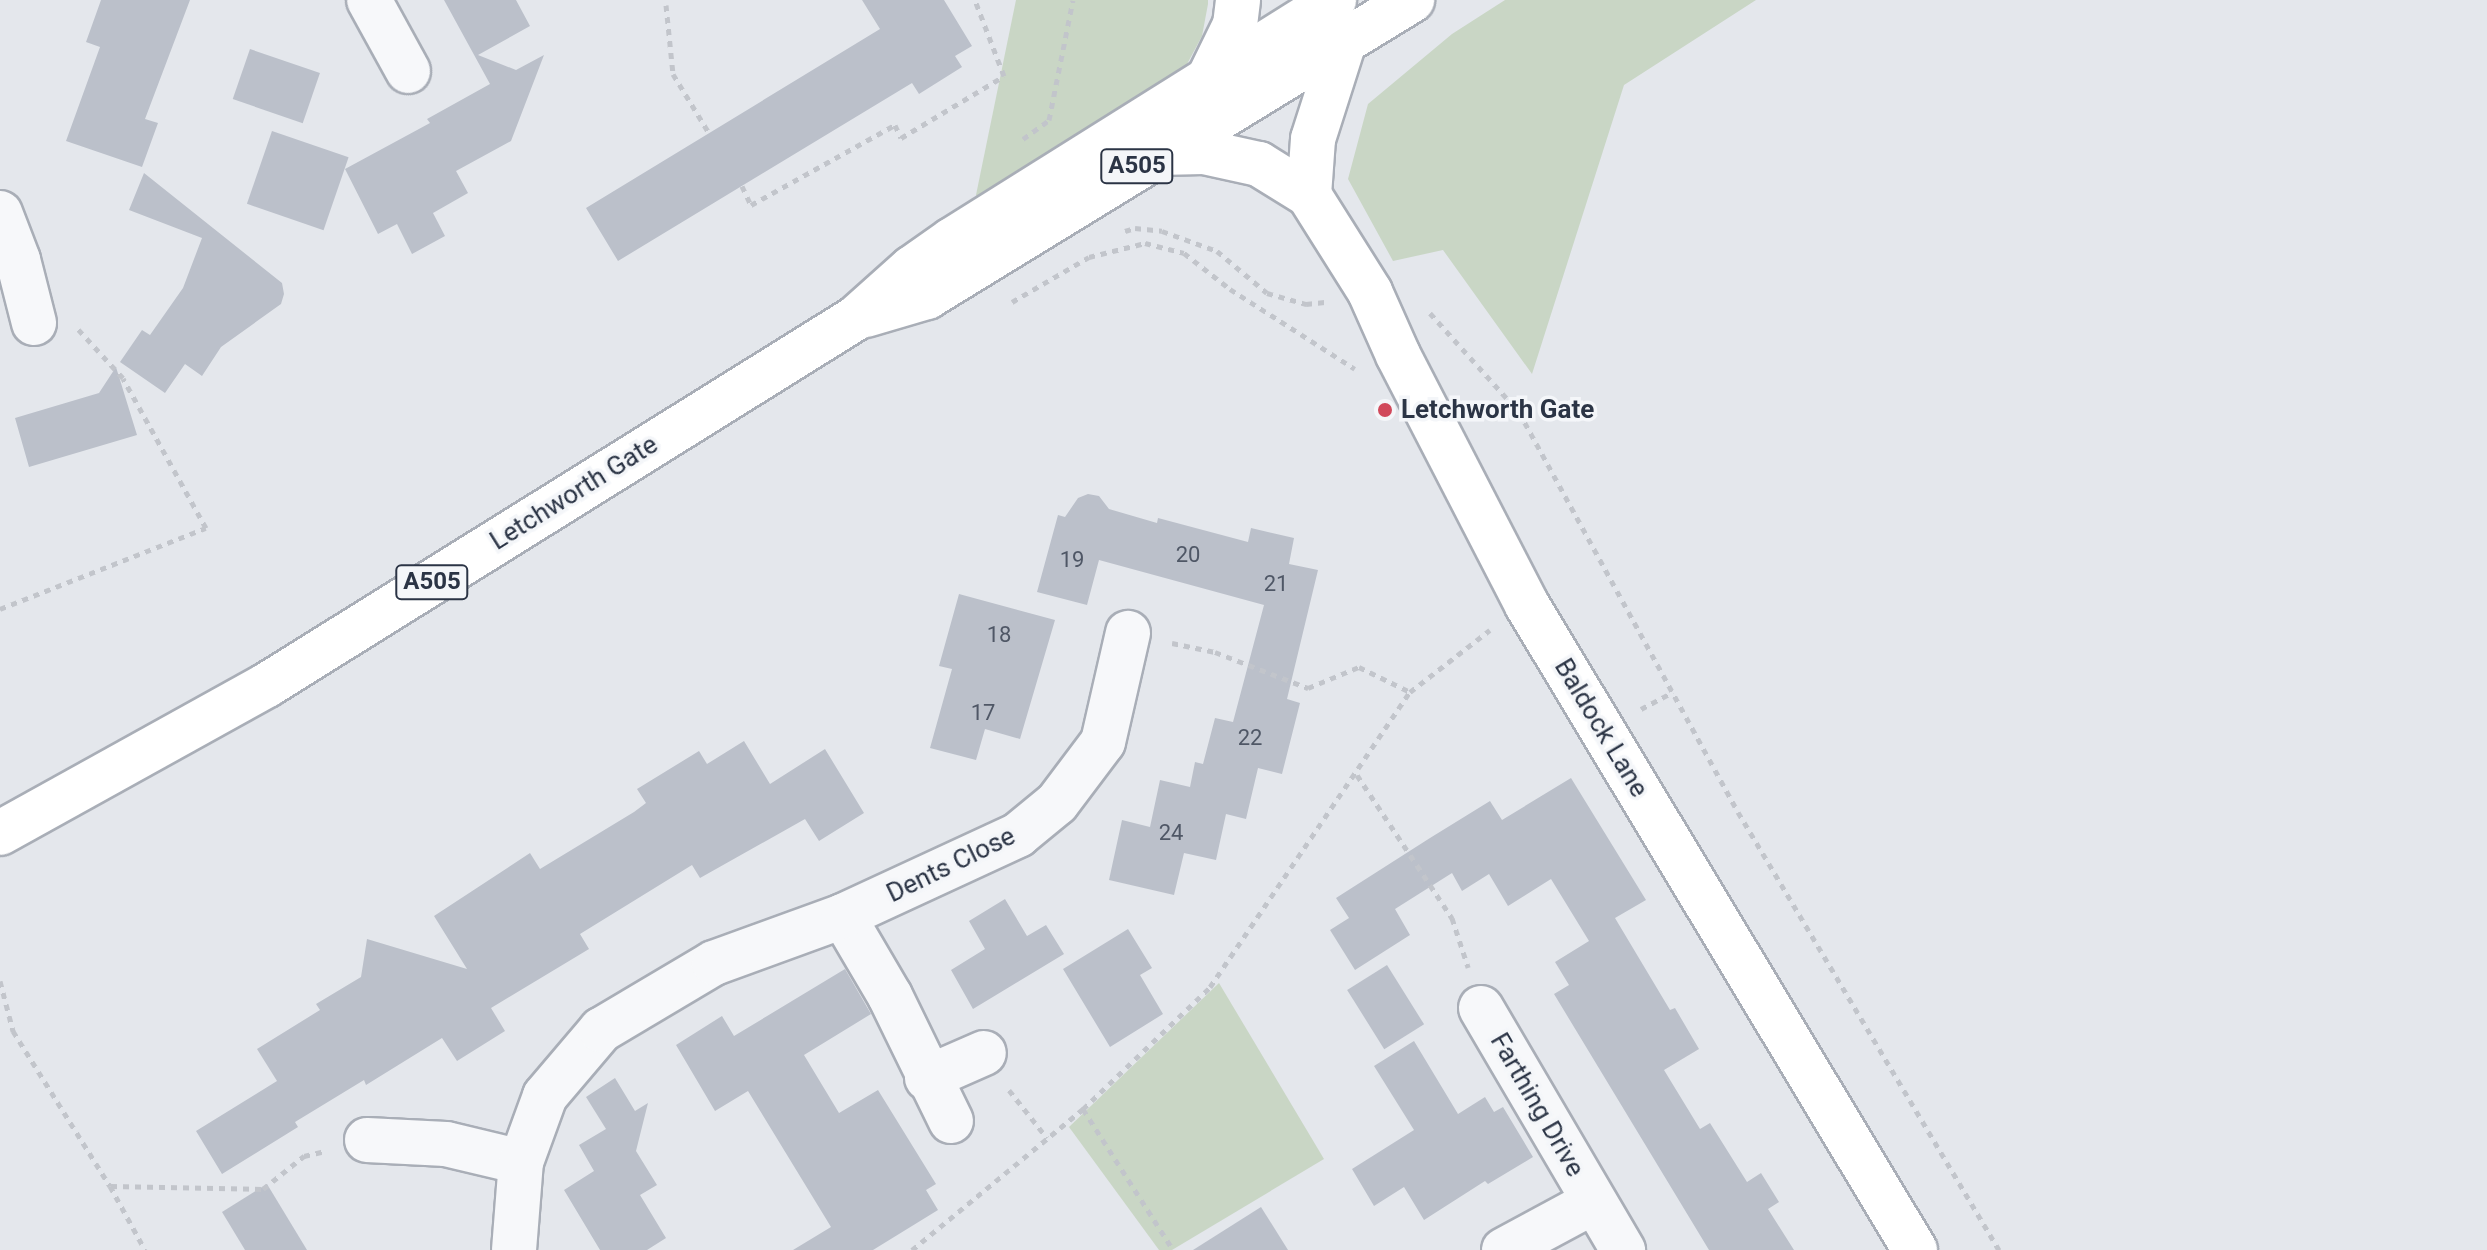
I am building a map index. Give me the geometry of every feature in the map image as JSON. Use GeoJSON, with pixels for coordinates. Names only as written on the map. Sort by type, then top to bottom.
{"type":"FeatureCollection","features":[{"type":"Feature","properties":{"kind":"main road"},"geometry":{"type":"LineString","coordinates":[[1209,78],[1235,25],[1238,0]]}},
{"type":"Feature","properties":{"kind":"main road","name":"Letchworth Gate"},"geometry":{"type":"LineString","coordinates":[[0,833],[267,685],[856,318],[912,268],[1334,0]]}},
{"type":"Feature","properties":{"kind":"main road","name":"Letchworth Gate"},"geometry":{"type":"LineString","coordinates":[[856,318],[927,297],[1412,0]]}},
{"type":"Feature","properties":{"kind":"main road"},"geometry":{"type":"LineString","coordinates":[[1309,195],[1313,139],[1344,42]]}},
{"type":"Feature","properties":{"kind":"main road","name":"Baldock Lane"},"geometry":{"type":"LineString","coordinates":[[1158,153],[1204,152],[1259,164],[1309,195],[1370,292],[1398,355],[1527,605],[1915,1250]]}},
{"type":"Feature","properties":{"kind":"street"},"geometry":{"type":"LineString","coordinates":[[369,0],[408,71]]}},
{"type":"Feature","properties":{"kind":"street"},"geometry":{"type":"LineString","coordinates":[[0,213],[18,260],[34,323]]}},
{"type":"Feature","properties":{"kind":"street","name":"Dents Close"},"geometry":{"type":"LineString","coordinates":[[514,1250],[521,1162],[545,1096],[601,1030],[714,963],[843,916],[1018,835],[1057,803],[1103,742],[1128,633]]}},
{"type":"Feature","properties":{"kind":"street"},"geometry":{"type":"LineString","coordinates":[[843,916],[890,996],[927,1078],[951,1121]]}},
{"type":"Feature","properties":{"kind":"street","name":"Farthing Drive"},"geometry":{"type":"LineString","coordinates":[[1481,1008],[1623,1250]]}},
{"type":"Feature","properties":{"kind":"street"},"geometry":{"type":"LineString","coordinates":[[927,1078],[984,1053]]}},
{"type":"Feature","properties":{"kind":"street"},"geometry":{"type":"LineString","coordinates":[[367,1140],[446,1144],[521,1162]]}},
{"type":"Feature","properties":{"kind":"street","name":"Farthing Drive"},"geometry":{"type":"LineString","coordinates":[[1504,1250],[1593,1202]]}},
{"type":"Feature","properties":{"kind":"path"},"geometry":{"type":"LineString","coordinates":[[742,186],[751,205],[895,125],[901,138],[1004,76],[975,0]]}},
{"type":"Feature","properties":{"kind":"path"},"geometry":{"type":"LineString","coordinates":[[1049,120],[1073,0]]}},
{"type":"Feature","properties":{"kind":"path"},"geometry":{"type":"LineString","coordinates":[[666,5],[673,74],[709,133]]}},
{"type":"Feature","properties":{"kind":"path"},"geometry":{"type":"LineString","coordinates":[[1111,236],[1135,228],[1162,231],[1217,251],[1267,293],[1306,304],[1333,301]]}},
{"type":"Feature","properties":{"kind":"path"},"geometry":{"type":"LineString","coordinates":[[1006,305],[1089,257],[1145,243],[1184,253],[1230,289],[1356,369],[1368,365]]}},
{"type":"Feature","properties":{"kind":"path"},"geometry":{"type":"LineString","coordinates":[[0,609],[206,528],[123,378],[80,330],[34,323]]}},
{"type":"Feature","properties":{"kind":"path"},"geometry":{"type":"LineString","coordinates":[[1455,338],[1519,412],[1738,812],[1999,1250]]}},
{"type":"Feature","properties":{"kind":"path"},"geometry":{"type":"LineString","coordinates":[[912,1250],[1083,1109],[1210,987],[1357,775],[1410,692],[1458,652],[1527,605]]}},
{"type":"Feature","properties":{"kind":"path"},"geometry":{"type":"LineString","coordinates":[[1128,633],[1215,652],[1308,688],[1359,667],[1410,692]]}},
{"type":"Feature","properties":{"kind":"path"},"geometry":{"type":"LineString","coordinates":[[1357,775],[1452,918],[1481,1008]]}},
{"type":"Feature","properties":{"kind":"path"},"geometry":{"type":"LineString","coordinates":[[0,981],[13,1031],[110,1186],[145,1250]]}},
{"type":"Feature","properties":{"kind":"path"},"geometry":{"type":"LineString","coordinates":[[984,1053],[1047,1138]]}},
{"type":"Feature","properties":{"kind":"path"},"geometry":{"type":"LineString","coordinates":[[1083,1109],[1173,1250]]}},
{"type":"Feature","properties":{"kind":"path"},"geometry":{"type":"LineString","coordinates":[[110,1186],[263,1189],[304,1156],[367,1140]]}},
{"type":"Feature","properties":{"kind":"green space"},"geometry":{"type":"Polygon","coordinates":[[[1016,0],[1208,0],[1208,4],[1202,36],[1178,81],[985,207],[976,195],[1016,0]]]}},
{"type":"Feature","properties":{"kind":"green space"},"geometry":{"type":"Polygon","coordinates":[[[1505,0],[1756,0],[1624,85],[1532,374],[1443,250],[1393,261],[1348,179],[1368,104],[1452,34],[1505,0]]]}},
{"type":"Feature","properties":{"kind":"green space"},"geometry":{"type":"Polygon","coordinates":[[[1219,983],[1324,1159],[1172,1250],[1159,1250],[1069,1127],[1219,983]]]}},
{"type":"Feature","properties":{"kind":"building"},"geometry":{"type":"Polygon","coordinates":[[[101,0],[190,0],[145,119],[158,123],[142,167],[66,141],[100,47],[86,42],[101,0]]]}},
{"type":"Feature","properties":{"kind":"building"},"geometry":{"type":"Polygon","coordinates":[[[444,0],[516,0],[530,26],[478,55],[516,70],[544,55],[511,141],[456,171],[468,193],[433,213],[445,236],[412,254],[397,224],[378,234],[345,169],[430,123],[427,119],[490,84],[444,0]]]}},
{"type":"Feature","properties":{"kind":"building"},"geometry":{"type":"Polygon","coordinates":[[[862,0],[944,0],[972,46],[955,56],[962,67],[919,94],[912,83],[618,261],[586,208],[880,29],[862,0]]]}},
{"type":"Feature","properties":{"kind":"building"},"geometry":{"type":"Polygon","coordinates":[[[250,49],[320,73],[303,123],[233,99],[250,49]]]}},
{"type":"Feature","properties":{"kind":"building"},"geometry":{"type":"Polygon","coordinates":[[[272,131],[349,157],[324,230],[247,204],[272,131]]]}},
{"type":"Feature","properties":{"kind":"building"},"geometry":{"type":"Polygon","coordinates":[[[144,173],[282,283],[284,294],[281,304],[221,347],[202,376],[185,364],[165,393],[120,362],[142,330],[150,335],[183,288],[202,238],[129,210],[144,173]]]}},
{"type":"Feature","properties":{"kind":"building"},"geometry":{"type":"Polygon","coordinates":[[[116,367],[137,435],[29,467],[15,418],[99,393],[116,367]]]}},
{"type":"Feature","properties":{"kind":"building"},"geometry":{"type":"Polygon","coordinates":[[[1088,494],[1099,496],[1109,509],[1157,523],[1158,518],[1248,542],[1251,528],[1294,538],[1289,564],[1318,570],[1287,699],[1300,703],[1282,774],[1258,768],[1246,819],[1226,814],[1216,860],[1184,853],[1174,895],[1109,880],[1122,820],[1150,827],[1160,780],[1190,787],[1195,762],[1203,764],[1215,718],[1233,722],[1264,605],[1099,560],[1087,605],[1037,592],[1058,515],[1065,517],[1078,498],[1088,494]]]}},
{"type":"Feature","properties":{"kind":"building"},"geometry":{"type":"Polygon","coordinates":[[[959,594],[1055,620],[1020,739],[985,729],[976,760],[930,748],[952,669],[939,666],[959,594]]]}},
{"type":"Feature","properties":{"kind":"building"},"geometry":{"type":"Polygon","coordinates":[[[744,741],[770,784],[825,749],[864,813],[819,841],[805,819],[700,878],[692,865],[580,934],[589,949],[491,1008],[505,1031],[457,1061],[442,1038],[366,1085],[364,1080],[295,1122],[298,1127],[222,1174],[196,1131],[277,1081],[257,1049],[320,1010],[316,1004],[361,977],[367,939],[467,969],[434,916],[530,853],[540,869],[634,812],[646,803],[637,789],[699,751],[707,764],[744,741]]]}},
{"type":"Feature","properties":{"kind":"building"},"geometry":{"type":"Polygon","coordinates":[[[1571,778],[1646,900],[1615,918],[1670,1010],[1675,1008],[1699,1049],[1664,1070],[1700,1129],[1710,1123],[1747,1182],[1761,1173],[1779,1202],[1768,1209],[1794,1250],[1709,1250],[1554,994],[1569,985],[1555,962],[1589,941],[1551,879],[1508,906],[1489,874],[1462,891],[1452,873],[1395,909],[1410,935],[1355,970],[1330,930],[1349,918],[1336,898],[1430,838],[1490,801],[1502,820],[1571,778]]]}},
{"type":"Feature","properties":{"kind":"building"},"geometry":{"type":"Polygon","coordinates":[[[1005,899],[1027,936],[1046,925],[1064,954],[973,1009],[951,970],[985,949],[969,921],[1005,899]]]}},
{"type":"Feature","properties":{"kind":"building"},"geometry":{"type":"Polygon","coordinates":[[[1128,929],[1152,968],[1140,975],[1163,1014],[1110,1047],[1063,969],[1128,929]]]}},
{"type":"Feature","properties":{"kind":"building"},"geometry":{"type":"Polygon","coordinates":[[[1387,965],[1424,1024],[1384,1049],[1347,990],[1387,965]]]}},
{"type":"Feature","properties":{"kind":"building"},"geometry":{"type":"Polygon","coordinates":[[[845,969],[871,1014],[804,1055],[839,1113],[878,1090],[936,1184],[926,1190],[938,1210],[873,1250],[793,1250],[831,1227],[748,1091],[715,1111],[676,1045],[722,1016],[734,1036],[845,969]]]}},
{"type":"Feature","properties":{"kind":"building"},"geometry":{"type":"Polygon","coordinates":[[[1414,1041],[1458,1114],[1485,1097],[1494,1112],[1503,1107],[1533,1157],[1488,1184],[1485,1181],[1424,1220],[1404,1187],[1374,1206],[1352,1169],[1414,1130],[1374,1066],[1414,1041]]]}},
{"type":"Feature","properties":{"kind":"building"},"geometry":{"type":"Polygon","coordinates":[[[615,1078],[635,1111],[648,1103],[636,1151],[657,1185],[640,1195],[666,1238],[647,1250],[600,1250],[564,1190],[594,1171],[579,1145],[606,1129],[586,1097],[615,1078]]]}},
{"type":"Feature","properties":{"kind":"building"},"geometry":{"type":"Polygon","coordinates":[[[267,1184],[307,1250],[245,1250],[222,1212],[267,1184]]]}},
{"type":"Feature","properties":{"kind":"building"},"geometry":{"type":"Polygon","coordinates":[[[1261,1207],[1288,1250],[1193,1250],[1261,1207]]]}},
{"type":"Feature","properties":{"kind":"place","name":"Letchworth Gate"},"geometry":{"type":"Point","coordinates":[1385,410]}}]}
